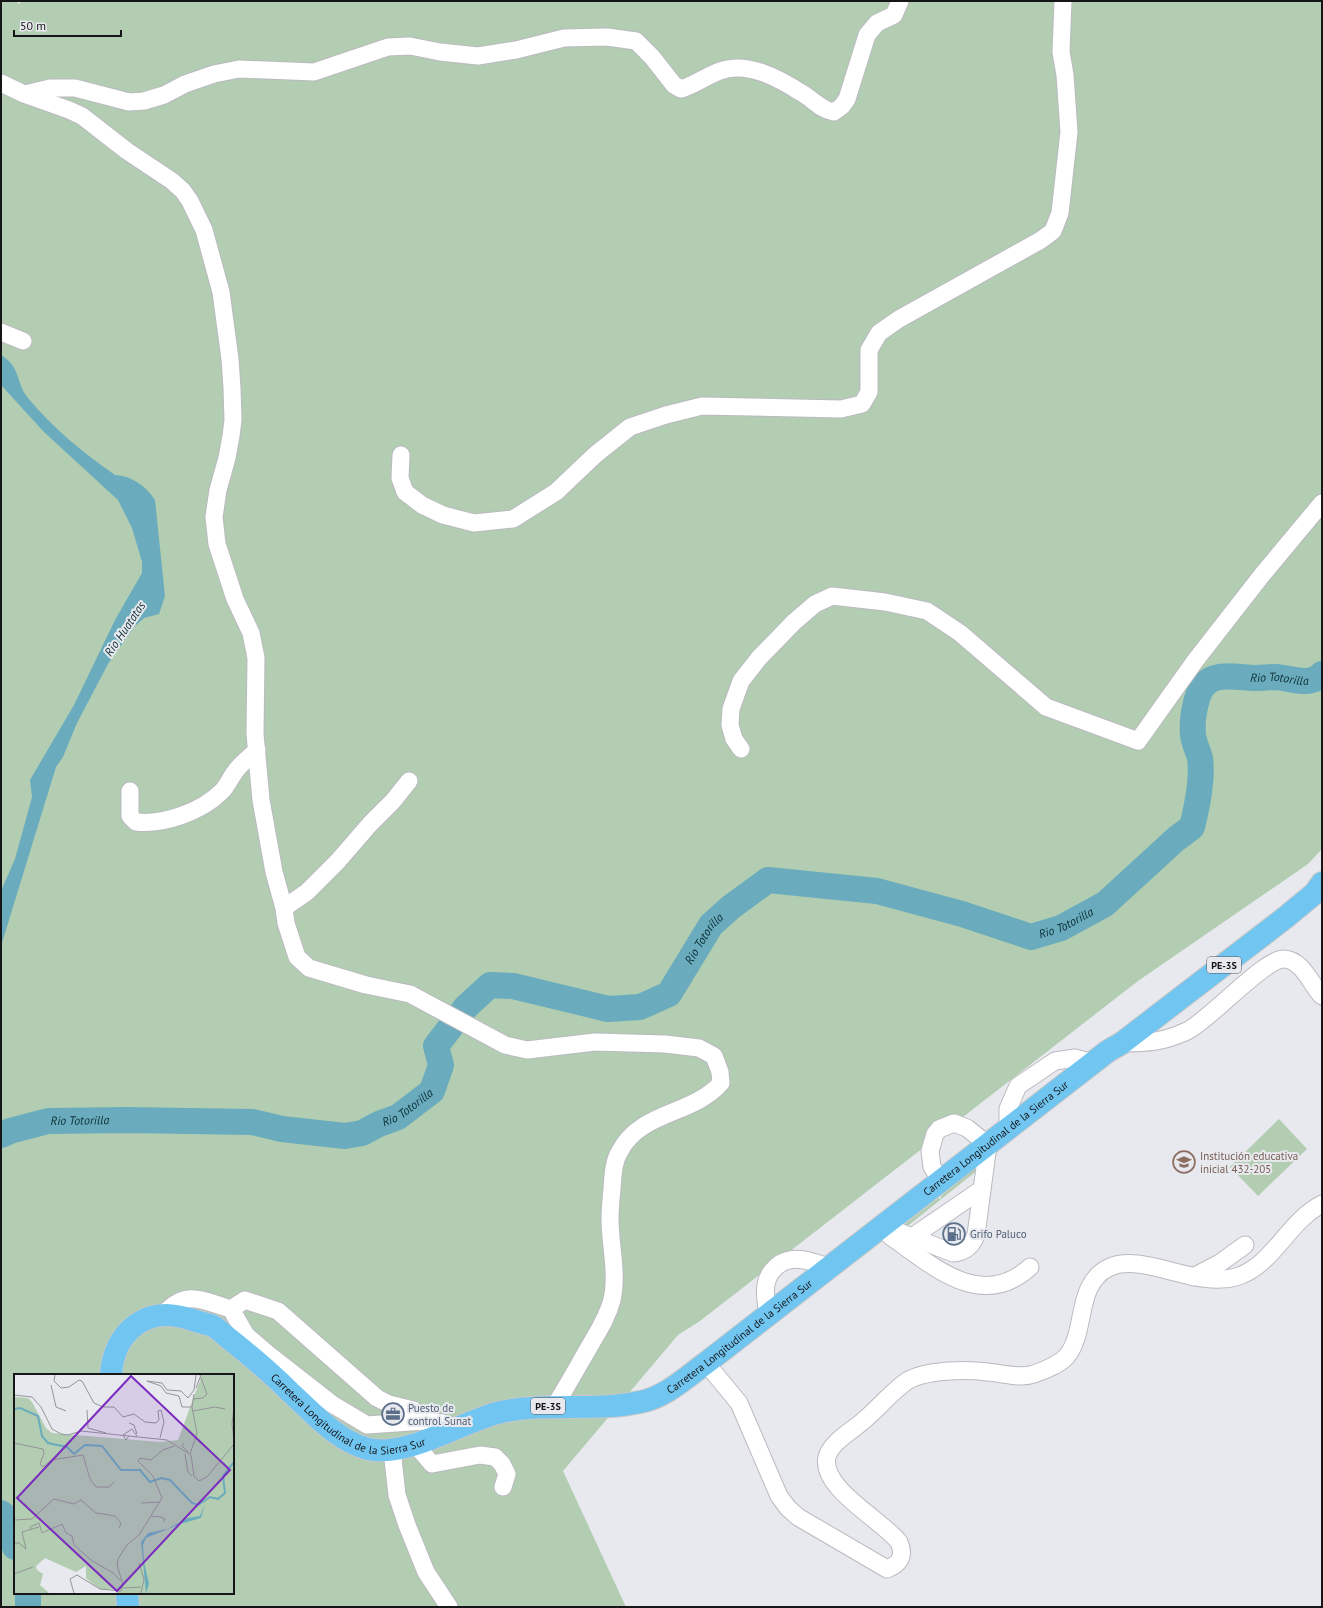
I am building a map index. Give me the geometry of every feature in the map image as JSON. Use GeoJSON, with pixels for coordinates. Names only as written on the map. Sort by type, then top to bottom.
{"type":"FeatureCollection","features":[{"type":"Feature","properties":{"kind":"highway","name":"Carretera Longitudinal de la Sierra Sur"},"geometry":{"type":"LineString","coordinates":[[111,1374],[112,1363],[119,1343],[127,1333],[147,1317],[163,1315],[179,1316],[213,1326],[242,1349],[310,1412],[350,1443],[370,1449],[392,1450],[415,1444],[500,1412],[538,1406],[597,1407],[642,1402],[662,1393],[706,1364],[831,1268],[1093,1062],[1122,1042],[1286,917],[1315,893],[1322,883]]}},
{"type":"Feature","properties":{"kind":"highway"},"geometry":{"type":"LineString","coordinates":[[127,1594],[128,1607]]}},
{"type":"Feature","properties":{"kind":"street"},"geometry":{"type":"LineString","coordinates":[[24,94],[50,88],[75,88],[129,102],[144,101],[164,95],[185,84],[214,74],[239,69],[314,72],[388,47],[410,46],[440,52],[478,56],[516,50],[564,38],[607,37],[636,41],[652,57],[674,85],[681,89],[721,71],[736,68],[766,73],[807,95],[824,109],[834,112],[842,106],[847,99],[867,35],[877,23],[894,15],[900,1]]}},
{"type":"Feature","properties":{"kind":"street"},"geometry":{"type":"LineString","coordinates":[[401,455],[400,478],[405,492],[422,505],[443,515],[474,523],[513,519],[556,492],[595,455],[630,427],[666,415],[702,406],[841,409],[862,404],[869,392],[869,350],[879,333],[899,319],[1041,240],[1053,231],[1060,213],[1068,132],[1065,75],[1061,52],[1063,1]]}},
{"type":"Feature","properties":{"kind":"street"},"geometry":{"type":"LineString","coordinates":[[1,83],[24,94],[82,116],[126,151],[172,181],[183,191],[190,201],[204,230],[221,292],[230,359],[232,388],[233,420],[228,458],[218,490],[214,517],[217,544],[235,599],[251,633],[256,658],[256,734],[261,800],[274,872],[284,908],[286,923],[294,950],[303,964],[309,968],[366,985],[410,994],[505,1045],[528,1050],[595,1042],[684,1045],[705,1050],[714,1056],[720,1072],[721,1083],[712,1093],[696,1103],[665,1114],[647,1123],[628,1138],[619,1151],[613,1170],[610,1219],[614,1285],[612,1300],[604,1323],[554,1407]]}},
{"type":"Feature","properties":{"kind":"street"},"geometry":{"type":"LineString","coordinates":[[1,332],[23,341]]}},
{"type":"Feature","properties":{"kind":"street"},"geometry":{"type":"LineString","coordinates":[[741,749],[734,739],[730,726],[731,709],[741,681],[759,658],[794,622],[815,604],[832,596],[885,602],[927,611],[960,634],[1046,707],[1138,741],[1195,661],[1262,575],[1322,503]]}},
{"type":"Feature","properties":{"kind":"street"},"geometry":{"type":"LineString","coordinates":[[130,791],[130,816],[136,822],[148,824],[179,816],[202,806],[222,792],[236,770],[257,750]]}},
{"type":"Feature","properties":{"kind":"street"},"geometry":{"type":"LineString","coordinates":[[284,908],[307,892],[338,861],[370,824],[393,801],[409,781]]}},
{"type":"Feature","properties":{"kind":"street"},"geometry":{"type":"LineString","coordinates":[[1122,1042],[1150,1043],[1188,1030],[1223,1005],[1250,979],[1273,962],[1284,959],[1293,963],[1307,974],[1316,991],[1322,996]]}},
{"type":"Feature","properties":{"kind":"street"},"geometry":{"type":"LineString","coordinates":[[880,1228],[894,1230],[953,1253],[960,1252],[969,1247],[976,1235],[988,1145],[967,1128],[954,1123],[939,1130],[935,1134],[930,1151],[932,1166],[941,1181]]}},
{"type":"Feature","properties":{"kind":"street"},"geometry":{"type":"LineString","coordinates":[[912,1237],[982,1189]]}},
{"type":"Feature","properties":{"kind":"street"},"geometry":{"type":"LineString","coordinates":[[706,1364],[739,1403],[779,1496],[788,1508],[805,1521],[887,1569],[895,1566],[901,1559],[902,1552],[899,1542],[835,1485],[827,1468],[827,1457],[843,1437],[869,1416],[906,1382],[919,1375],[980,1371],[1020,1376],[1032,1375],[1056,1365],[1067,1356],[1078,1332],[1084,1302],[1092,1283],[1108,1268],[1122,1264],[1142,1265],[1193,1278],[1218,1280],[1236,1277],[1258,1266],[1298,1221],[1314,1208],[1322,1204]]}},
{"type":"Feature","properties":{"kind":"street"},"geometry":{"type":"LineString","coordinates":[[880,1228],[932,1265],[968,1284],[978,1287],[1001,1285],[1021,1275],[1030,1267]]}},
{"type":"Feature","properties":{"kind":"street"},"geometry":{"type":"LineString","coordinates":[[1193,1278],[1220,1263],[1245,1245]]}},
{"type":"Feature","properties":{"kind":"street"},"geometry":{"type":"LineString","coordinates":[[768,1316],[766,1284],[771,1271],[780,1264],[788,1260],[802,1259],[831,1268]]}},
{"type":"Feature","properties":{"kind":"street"},"geometry":{"type":"LineString","coordinates":[[163,1315],[172,1304],[187,1298],[231,1309],[246,1334],[268,1354],[332,1404],[368,1425],[424,1421],[442,1423],[448,1431]]}},
{"type":"Feature","properties":{"kind":"street"},"geometry":{"type":"LineString","coordinates":[[231,1309],[245,1300],[278,1311],[377,1398],[389,1404],[413,1410],[424,1421]]}},
{"type":"Feature","properties":{"kind":"street"},"geometry":{"type":"LineString","coordinates":[[415,1444],[432,1464],[480,1454],[495,1457],[502,1464],[507,1474],[503,1487]]}},
{"type":"Feature","properties":{"kind":"street"},"geometry":{"type":"LineString","coordinates":[[392,1450],[397,1495],[407,1525],[426,1572],[449,1607]]}},
{"type":"Feature","properties":{"kind":"green space"},"geometry":{"type":"Polygon","coordinates":[[[1,1],[16,1],[19,4],[21,1],[1322,1],[1322,849],[1308,864],[1138,981],[700,1321],[678,1335],[563,1471],[626,1607],[1,1607],[1,1]]]}},
{"type":"Feature","properties":{"kind":"green space"},"geometry":{"type":"Polygon","coordinates":[[[1279,1119],[1307,1149],[1258,1196],[1230,1167],[1279,1119]]]}},
{"type":"Feature","properties":{"kind":"green space"},"geometry":{"type":"Polygon","coordinates":[[[974,1169],[979,1169],[905,1228],[905,1224],[938,1198],[941,1199],[941,1196],[974,1169]]]}},
{"type":"Feature","properties":{"kind":"water","name":"Rio Huatatas"},"geometry":{"type":"Polygon","coordinates":[[[1,355],[12,365],[28,398],[58,429],[115,475],[127,477],[143,486],[155,500],[165,596],[159,614],[144,618],[134,627],[108,664],[77,723],[63,757],[56,767],[1,946],[1,891],[15,859],[32,797],[30,780],[74,705],[115,620],[142,573],[142,562],[132,528],[118,500],[44,432],[1,385],[1,355]]]}},
{"type":"Feature","properties":{"kind":"waterway","name":"Rio Totorilla"},"geometry":{"type":"LineString","coordinates":[[1,1135],[10,1131],[48,1121],[127,1120],[252,1122],[282,1129],[345,1136],[362,1133],[379,1124],[398,1117],[432,1091],[441,1065],[436,1046],[466,1007],[490,985],[513,986],[608,1009],[640,1007],[669,994],[711,925],[731,907],[768,880],[877,891],[962,914],[1031,937],[1061,928],[1105,904],[1176,839],[1192,827],[1198,802],[1201,775],[1200,758],[1193,735],[1193,726],[1197,699],[1201,689],[1206,683],[1213,679],[1228,676],[1255,678],[1276,677],[1306,681],[1317,678],[1322,674]]}},
{"type":"Feature","properties":{"kind":"waterway","name":"Rio Totorilla"},"geometry":{"type":"LineString","coordinates":[[1,1513],[7,1518],[14,1543]]}},
{"type":"Feature","properties":{"kind":"waterway","name":"Rio Totorilla"},"geometry":{"type":"LineString","coordinates":[[28,1594],[28,1607]]}},
{"type":"Feature","properties":{"kind":"place","name":"Institución educativa inicial 432-205"},"geometry":{"type":"Point","coordinates":[1184,1162]}},
{"type":"Feature","properties":{"kind":"place","name":"Grifo Paluco"},"geometry":{"type":"Point","coordinates":[954,1234]}},
{"type":"Feature","properties":{"kind":"place","name":"Puesto de control Sunat"},"geometry":{"type":"Point","coordinates":[393,1414]}}]}
